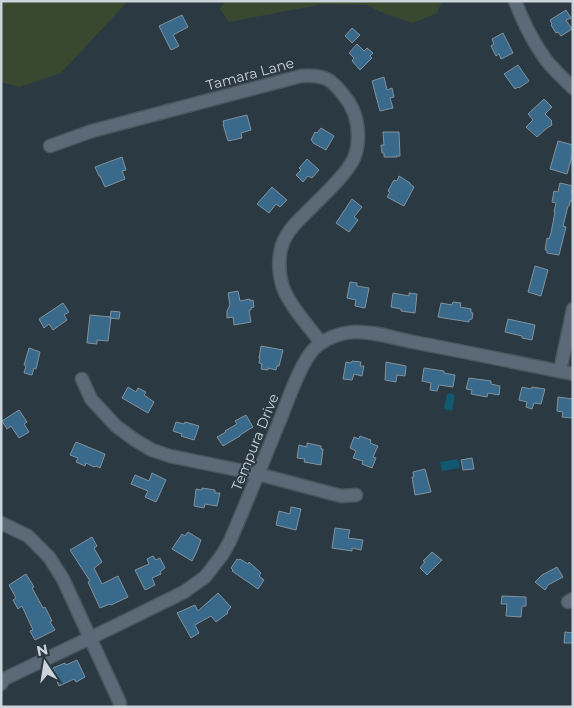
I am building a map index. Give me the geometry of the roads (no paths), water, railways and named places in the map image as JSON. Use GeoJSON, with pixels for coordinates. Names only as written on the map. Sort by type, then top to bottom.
{"type":"FeatureCollection","features":[{"type":"Feature","properties":{"kind":"street"},"geometry":{"type":"LineString","coordinates":[[515,1],[532,39],[541,53],[573,88]]}},
{"type":"Feature","properties":{"kind":"street","name":"Tamara Lane"},"geometry":{"type":"LineString","coordinates":[[50,146],[92,131],[301,76],[314,75],[329,78],[344,94],[354,112],[358,127],[358,145],[350,166],[291,228],[284,240],[279,258],[279,270],[284,289],[321,343]]}},
{"type":"Feature","properties":{"kind":"street"},"geometry":{"type":"LineString","coordinates":[[567,372],[573,309]]}},
{"type":"Feature","properties":{"kind":"street","name":"Tempura Drive"},"geometry":{"type":"LineString","coordinates":[[1,684],[4,679],[184,592],[205,577],[230,541],[292,390],[306,360],[321,343],[342,334],[372,332],[405,341],[567,372]]}},
{"type":"Feature","properties":{"kind":"street"},"geometry":{"type":"LineString","coordinates":[[82,379],[91,399],[116,426],[152,450],[170,456],[258,474],[341,496],[356,495]]}},
{"type":"Feature","properties":{"kind":"street"},"geometry":{"type":"LineString","coordinates":[[1,523],[28,536],[49,557],[63,579],[120,703]]}},
{"type":"Feature","properties":{"kind":"water"},"geometry":{"type":"Polygon","coordinates":[[[447,394],[455,396],[452,411],[444,409],[447,394]]]}},
{"type":"Feature","properties":{"kind":"water"},"geometry":{"type":"Polygon","coordinates":[[[458,459],[460,468],[442,471],[440,462],[458,459]]]}}]}
